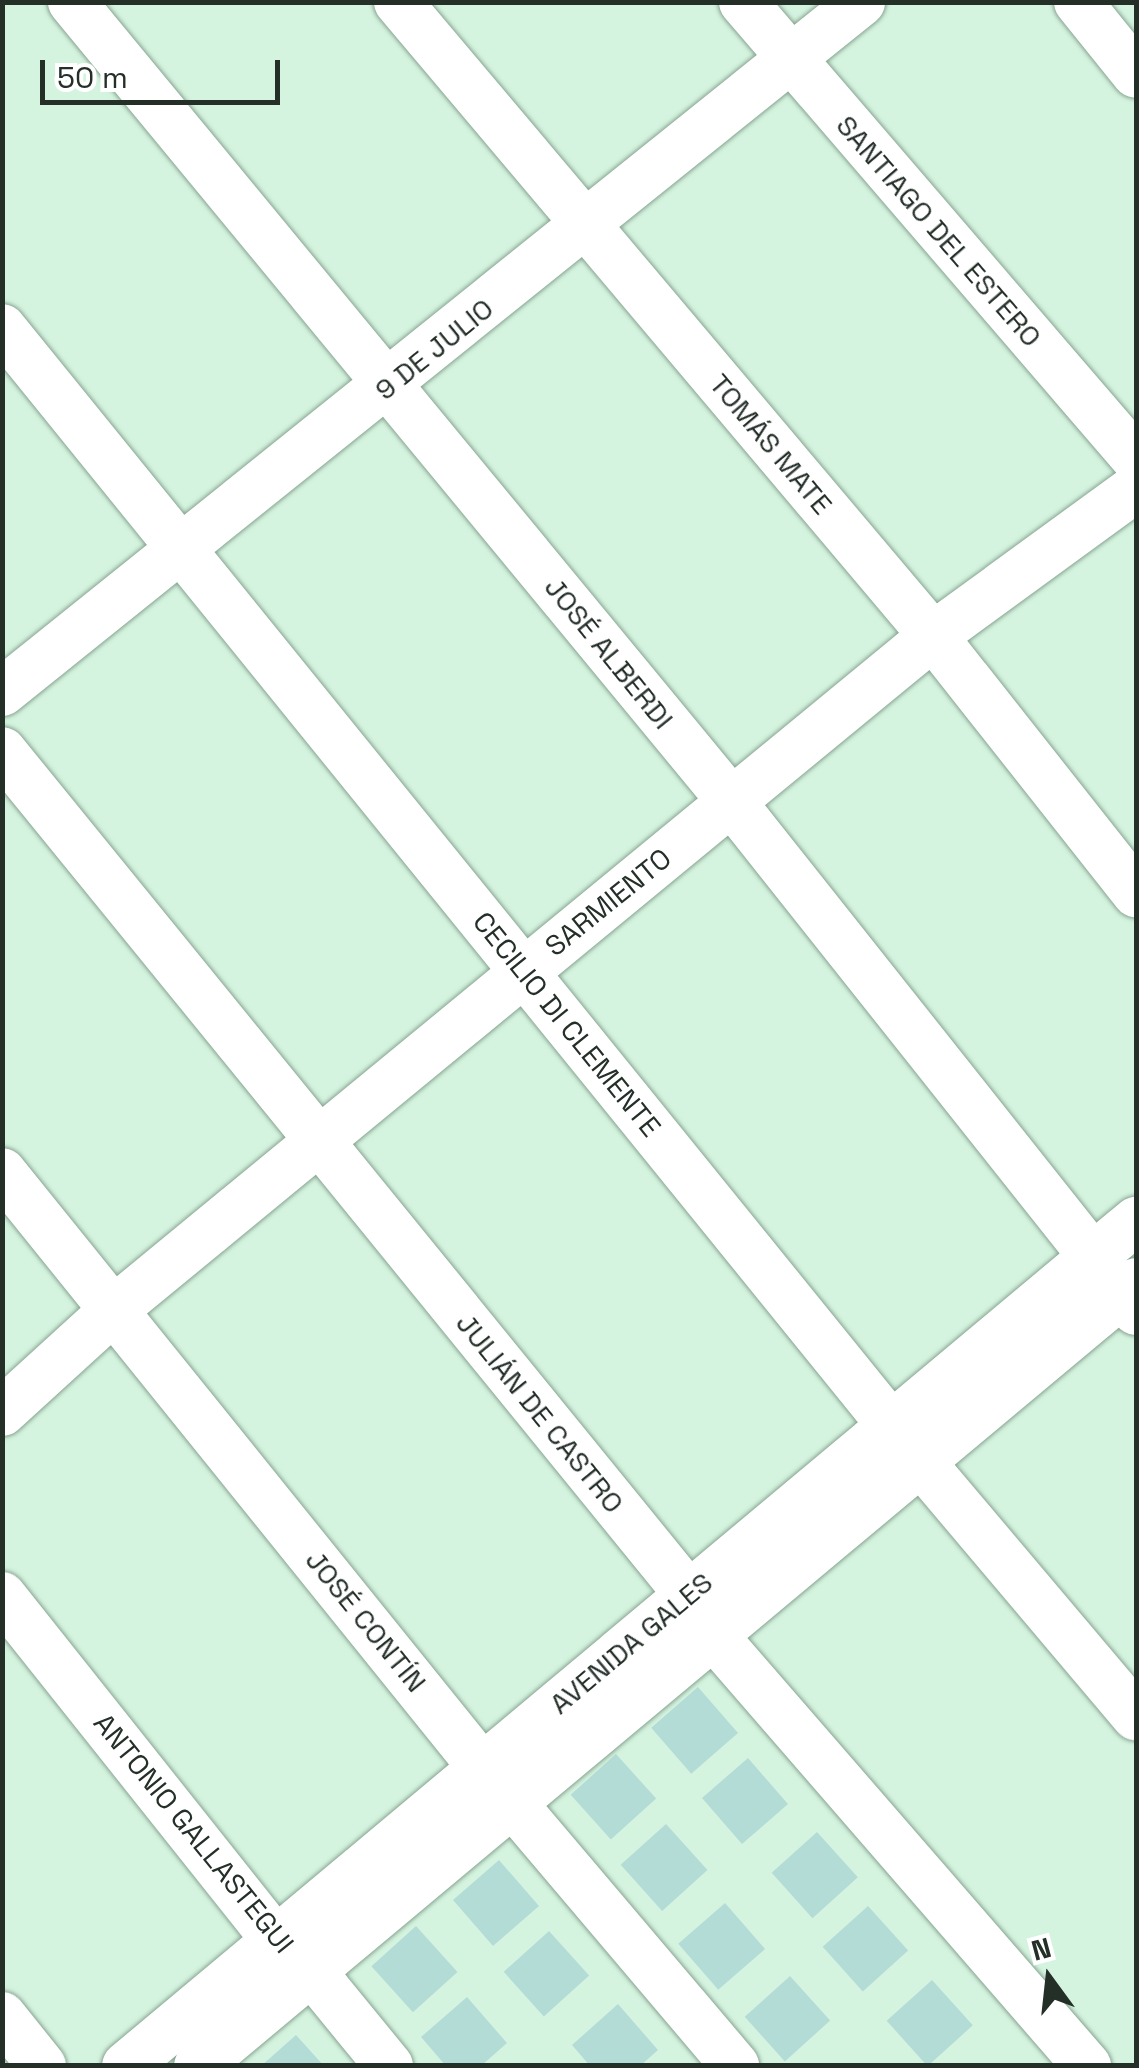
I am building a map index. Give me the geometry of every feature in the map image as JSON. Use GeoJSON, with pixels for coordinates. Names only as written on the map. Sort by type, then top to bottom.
{"type":"FeatureCollection","features":[{"type":"Feature","properties":{"kind":"street","name":"JOSÉ ALBERDI"},"geometry":{"type":"LineString","coordinates":[[72,2],[731,801],[1121,1287]]}},
{"type":"Feature","properties":{"kind":"street","name":"TOMÁS MATE"},"geometry":{"type":"LineString","coordinates":[[398,2],[933,636],[1136,893]]}},
{"type":"Feature","properties":{"kind":"street","name":"SANTIAGO DEL ESTERO"},"geometry":{"type":"LineString","coordinates":[[743,2],[1136,459]]}},
{"type":"Feature","properties":{"kind":"street","name":"9 DE JULIO"},"geometry":{"type":"LineString","coordinates":[[2,692],[862,2]]}},
{"type":"Feature","properties":{"kind":"street"},"geometry":{"type":"LineString","coordinates":[[1078,2],[1136,74]]}},
{"type":"Feature","properties":{"kind":"street","name":"CECILIO DI CLEMENTE"},"geometry":{"type":"LineString","coordinates":[[2,328],[907,1444],[1136,1716]]}},
{"type":"Feature","properties":{"kind":"street","name":"SARMIENTO"},"geometry":{"type":"LineString","coordinates":[[2,1412],[116,1308],[933,636],[1136,488]]}},
{"type":"Feature","properties":{"kind":"street","name":"JULIÁN DE CASTRO"},"geometry":{"type":"LineString","coordinates":[[2,752],[701,1615],[1087,2066]]}},
{"type":"Feature","properties":{"kind":"street","name":"JOSÉ CONTÍN"},"geometry":{"type":"LineString","coordinates":[[2,1172],[116,1308],[481,1766],[735,2066]]}},
{"type":"Feature","properties":{"kind":"street","name":"AVENIDA GALES"},"geometry":{"type":"LineString","coordinates":[[198,2066],[313,1974],[512,1802],[701,1615],[907,1444],[1121,1287],[1136,1221]]}},
{"type":"Feature","properties":{"kind":"street","name":"ANTONIO GALLASTEGUI"},"geometry":{"type":"LineString","coordinates":[[2,1596],[276,1940],[313,1974],[389,2066]]}},
{"type":"Feature","properties":{"kind":"street","name":"AVENIDA GALES"},"geometry":{"type":"LineString","coordinates":[[126,2066],[481,1766],[701,1615]]}},
{"type":"Feature","properties":{"kind":"street"},"geometry":{"type":"LineString","coordinates":[[2,2016],[42,2066]]}},
{"type":"Feature","properties":{"kind":"building"},"geometry":{"type":"Polygon","coordinates":[[[698,1687],[738,1733],[691,1774],[651,1728],[698,1687]]]}},
{"type":"Feature","properties":{"kind":"building"},"geometry":{"type":"Polygon","coordinates":[[[616,1754],[656,1799],[611,1839],[571,1795],[616,1754]]]}},
{"type":"Feature","properties":{"kind":"building"},"geometry":{"type":"Polygon","coordinates":[[[748,1758],[788,1804],[742,1844],[702,1798],[748,1758]]]}},
{"type":"Feature","properties":{"kind":"building"},"geometry":{"type":"Polygon","coordinates":[[[666,1824],[707,1870],[662,1911],[621,1865],[666,1824]]]}},
{"type":"Feature","properties":{"kind":"building"},"geometry":{"type":"Polygon","coordinates":[[[817,1832],[858,1877],[812,1918],[772,1873],[817,1832]]]}},
{"type":"Feature","properties":{"kind":"building"},"geometry":{"type":"Polygon","coordinates":[[[499,1860],[539,1906],[493,1946],[453,1900],[499,1860]]]}},
{"type":"Feature","properties":{"kind":"building"},"geometry":{"type":"Polygon","coordinates":[[[725,1903],[765,1949],[718,1990],[678,1944],[725,1903]]]}},
{"type":"Feature","properties":{"kind":"building"},"geometry":{"type":"Polygon","coordinates":[[[868,1906],[908,1951],[863,1991],[823,1947],[868,1906]]]}},
{"type":"Feature","properties":{"kind":"building"},"geometry":{"type":"Polygon","coordinates":[[[416,1926],[457,1972],[413,2012],[371,1966],[416,1926]]]}},
{"type":"Feature","properties":{"kind":"building"},"geometry":{"type":"Polygon","coordinates":[[[549,1931],[589,1976],[544,2016],[504,1972],[549,1931]]]}},
{"type":"Feature","properties":{"kind":"building"},"geometry":{"type":"Polygon","coordinates":[[[790,1976],[830,2021],[785,2061],[745,2017],[790,1976]]]}},
{"type":"Feature","properties":{"kind":"building"},"geometry":{"type":"Polygon","coordinates":[[[932,1980],[973,2025],[927,2066],[887,2021],[932,1980]]]}},
{"type":"Feature","properties":{"kind":"building"},"geometry":{"type":"Polygon","coordinates":[[[467,1997],[507,2043],[481,2066],[446,2066],[421,2037],[467,1997]]]}},
{"type":"Feature","properties":{"kind":"building"},"geometry":{"type":"Polygon","coordinates":[[[618,2004],[658,2050],[640,2066],[590,2066],[572,2045],[618,2004]]]}},
{"type":"Feature","properties":{"kind":"building"},"geometry":{"type":"Polygon","coordinates":[[[296,2035],[324,2066],[261,2066],[296,2035]]]}}]}
